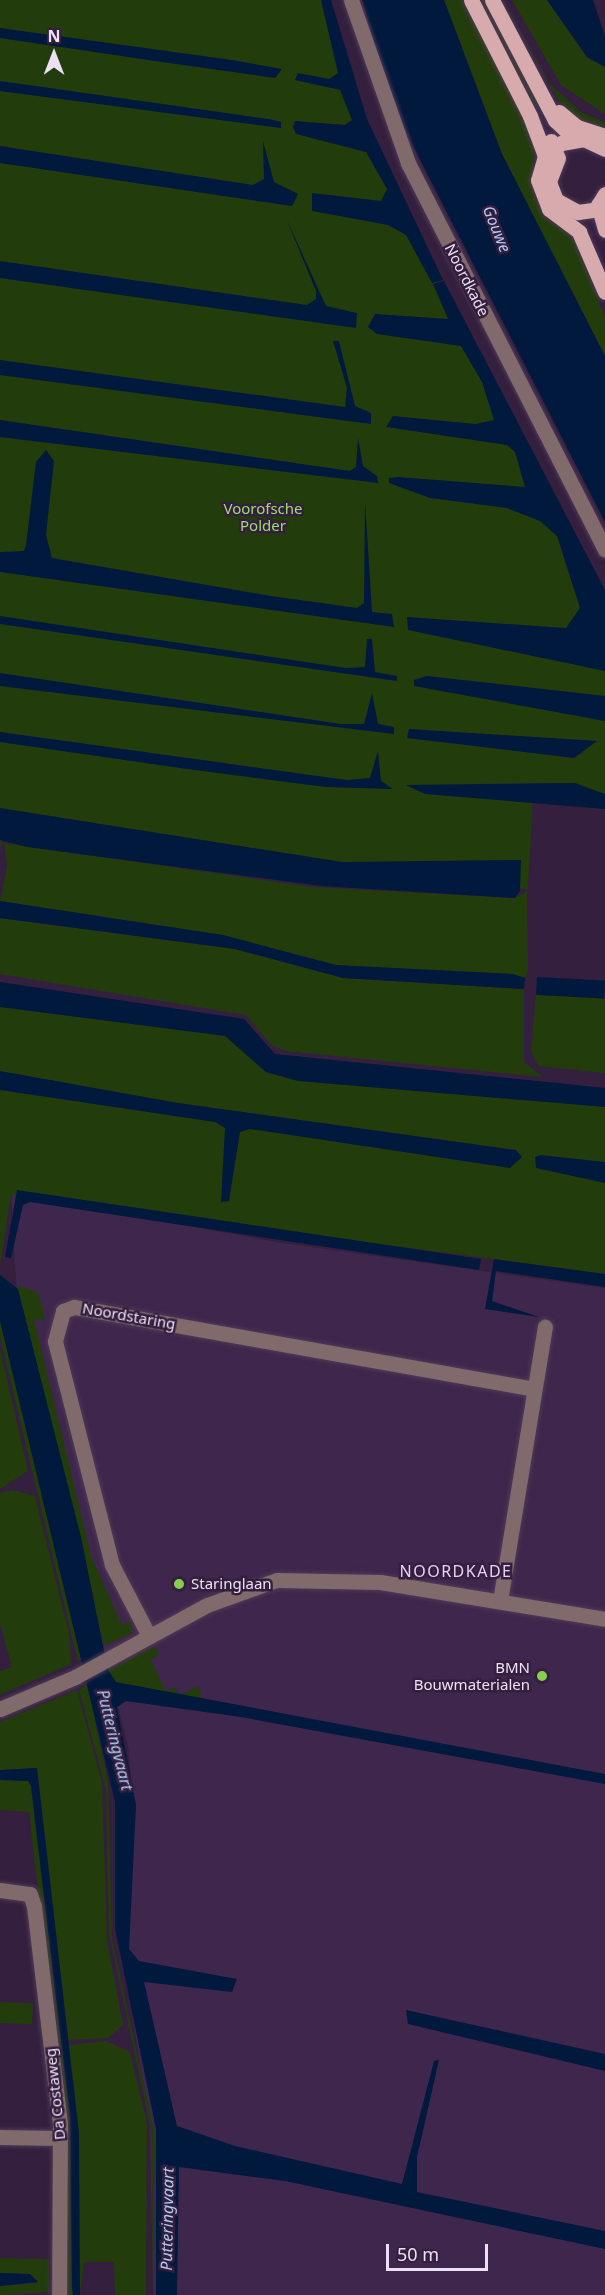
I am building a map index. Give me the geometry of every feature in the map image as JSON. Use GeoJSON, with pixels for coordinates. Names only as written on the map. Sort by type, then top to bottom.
{"type":"FeatureCollection","features":[{"type":"Feature","properties":{"kind":"main road"},"geometry":{"type":"LineString","coordinates":[[471,0],[530,116],[550,152],[558,158],[550,189],[561,204],[589,230],[595,264],[605,292]]}},
{"type":"Feature","properties":{"kind":"main road"},"geometry":{"type":"LineString","coordinates":[[492,0],[549,101],[561,128],[575,139],[605,149]]}},
{"type":"Feature","properties":{"kind":"main road"},"geometry":{"type":"LineString","coordinates":[[549,101],[572,124],[599,133]]}},
{"type":"Feature","properties":{"kind":"main road"},"geometry":{"type":"LineString","coordinates":[[550,152],[575,139]]}},
{"type":"Feature","properties":{"kind":"main road"},"geometry":{"type":"LineString","coordinates":[[605,194],[598,200],[605,230]]}},
{"type":"Feature","properties":{"kind":"main road"},"geometry":{"type":"LineString","coordinates":[[574,217],[602,210]]}},
{"type":"Feature","properties":{"kind":"street","name":"Noordkade"},"geometry":{"type":"LineString","coordinates":[[351,0],[408,163],[605,550]]}},
{"type":"Feature","properties":{"kind":"street","name":"Noordstaring"},"geometry":{"type":"LineString","coordinates":[[149,1636],[112,1566],[55,1341],[63,1311],[74,1306],[534,1389]]}},
{"type":"Feature","properties":{"kind":"street"},"geometry":{"type":"LineString","coordinates":[[500,1601],[545,1327]]}},
{"type":"Feature","properties":{"kind":"street"},"geometry":{"type":"LineString","coordinates":[[0,1709],[84,1673],[216,1601],[277,1580],[380,1582],[605,1619]]}},
{"type":"Feature","properties":{"kind":"street","name":"Da Costaweg"},"geometry":{"type":"LineString","coordinates":[[0,1890],[30,1894],[60,2138],[59,2295]]}},
{"type":"Feature","properties":{"kind":"street"},"geometry":{"type":"LineString","coordinates":[[0,2137],[60,2138]]}},
{"type":"Feature","properties":{"kind":"shaded area"},"geometry":{"type":"Polygon","coordinates":[[[11,1194],[282,1243],[605,1288],[605,2295],[153,2295],[150,2130],[117,1914],[135,1817],[128,1746],[18,1311],[11,1194]]]}},
{"type":"Feature","properties":{"kind":"green space","name":"Voorofsche Polder"},"geometry":{"type":"Polygon","coordinates":[[[0,0],[328,0],[335,38],[400,209],[605,611],[605,794],[566,783],[465,784],[533,795],[528,889],[275,866],[4,827],[0,850],[0,0]],[[413,738],[574,758],[584,752],[413,738]]]}},
{"type":"Feature","properties":{"kind":"green space"},"geometry":{"type":"Polygon","coordinates":[[[444,0],[465,0],[526,123],[534,147],[533,188],[541,207],[578,243],[605,318],[605,356],[502,154],[444,0]]]}},
{"type":"Feature","properties":{"kind":"green space"},"geometry":{"type":"Polygon","coordinates":[[[479,0],[484,0],[539,104],[534,108],[479,0]]]}},
{"type":"Feature","properties":{"kind":"green space"},"geometry":{"type":"Polygon","coordinates":[[[502,0],[552,86],[581,112],[605,122],[605,130],[578,119],[558,100],[502,0]]]}},
{"type":"Feature","properties":{"kind":"green space"},"geometry":{"type":"Polygon","coordinates":[[[512,0],[547,0],[587,57],[605,67],[605,114],[561,85],[512,0]]]}},
{"type":"Feature","properties":{"kind":"green space"},"geometry":{"type":"Polygon","coordinates":[[[4,843],[312,887],[515,898],[527,891],[528,971],[525,978],[336,965],[0,901],[7,866],[4,843]]]}},
{"type":"Feature","properties":{"kind":"green space"},"geometry":{"type":"Polygon","coordinates":[[[0,918],[235,949],[343,978],[524,989],[524,1062],[543,1077],[286,1051],[271,1045],[246,1015],[0,974],[0,918]]]}},
{"type":"Feature","properties":{"kind":"green space"},"geometry":{"type":"Polygon","coordinates":[[[536,991],[605,999],[605,1073],[538,1066],[531,1050],[536,991]]]}},
{"type":"Feature","properties":{"kind":"green space"},"geometry":{"type":"Polygon","coordinates":[[[0,997],[228,1029],[281,1066],[605,1098],[605,1274],[11,1195],[0,1265],[0,997]]]}},
{"type":"Feature","properties":{"kind":"green space"},"geometry":{"type":"Polygon","coordinates":[[[17,1285],[39,1293],[45,1320],[34,1319],[91,1556],[122,1625],[132,1621],[131,1634],[104,1646],[17,1285]]]}},
{"type":"Feature","properties":{"kind":"green space"},"geometry":{"type":"Polygon","coordinates":[[[0,1321],[83,1658],[78,1662],[0,1337],[0,1321]]]}},
{"type":"Feature","properties":{"kind":"green space"},"geometry":{"type":"Polygon","coordinates":[[[0,1349],[28,1471],[0,1489],[0,1349]]]}},
{"type":"Feature","properties":{"kind":"green space"},"geometry":{"type":"Polygon","coordinates":[[[13,1490],[35,1496],[69,1633],[71,1664],[0,1695],[0,1671],[12,1667],[0,1624],[0,1493],[13,1490]]]}},
{"type":"Feature","properties":{"kind":"green space"},"geometry":{"type":"Polygon","coordinates":[[[155,1646],[159,1655],[151,1660],[166,1691],[175,1687],[180,1695],[199,1686],[202,1701],[116,1682],[108,1670],[155,1646]]]}},
{"type":"Feature","properties":{"kind":"green space"},"geometry":{"type":"Polygon","coordinates":[[[87,1683],[108,1782],[112,1939],[155,2135],[152,2295],[152,2135],[109,1933],[106,1790],[79,1690],[87,1683]]]}},
{"type":"Feature","properties":{"kind":"green space"},"geometry":{"type":"Polygon","coordinates":[[[77,1690],[102,1783],[107,1939],[123,2025],[108,2038],[68,2040],[37,1768],[0,1770],[0,1722],[77,1690]]]}},
{"type":"Feature","properties":{"kind":"green space"},"geometry":{"type":"Polygon","coordinates":[[[0,1780],[29,1781],[31,1786],[61,2041],[55,2041],[29,1812],[0,1810],[0,1780]]]}},
{"type":"Feature","properties":{"kind":"green space"},"geometry":{"type":"Polygon","coordinates":[[[0,2002],[33,2003],[32,2024],[0,2023],[0,2002]]]}},
{"type":"Feature","properties":{"kind":"green space"},"geometry":{"type":"Polygon","coordinates":[[[106,2041],[130,2052],[147,2123],[146,2295],[115,2295],[114,2262],[84,2262],[80,2295],[69,2045],[106,2041]]]}},
{"type":"Feature","properties":{"kind":"green space"},"geometry":{"type":"Polygon","coordinates":[[[56,2045],[62,2045],[70,2117],[73,2295],[65,2295],[56,2045]]]}},
{"type":"Feature","properties":{"kind":"green space"},"geometry":{"type":"Polygon","coordinates":[[[0,2258],[49,2259],[49,2292],[0,2295],[0,2286],[38,2283],[29,2274],[0,2273],[0,2258]]]}},
{"type":"Feature","properties":{"kind":"water"},"geometry":{"type":"Polygon","coordinates":[[[321,0],[331,0],[367,119],[443,280],[432,283],[406,235],[388,225],[312,211],[312,193],[381,201],[387,189],[366,152],[296,134],[293,127],[295,121],[345,125],[352,120],[340,90],[295,80],[298,73],[329,79],[338,73],[321,0]]]}},
{"type":"Feature","properties":{"kind":"water","name":"Gouwe"},"geometry":{"type":"Polygon","coordinates":[[[362,0],[444,0],[502,154],[605,356],[605,522],[412,144],[386,83],[362,0]]]}},
{"type":"Feature","properties":{"kind":"water"},"geometry":{"type":"Polygon","coordinates":[[[547,0],[593,0],[605,36],[605,67],[587,57],[547,0]]]}},
{"type":"Feature","properties":{"kind":"water"},"geometry":{"type":"Polygon","coordinates":[[[0,28],[282,69],[275,78],[155,61],[0,38],[0,28]]]}},
{"type":"Feature","properties":{"kind":"water"},"geometry":{"type":"Polygon","coordinates":[[[0,81],[269,119],[281,122],[281,128],[0,91],[0,81]]]}},
{"type":"Feature","properties":{"kind":"water"},"geometry":{"type":"Polygon","coordinates":[[[263,141],[274,182],[298,194],[292,206],[0,163],[0,146],[253,185],[264,179],[263,141]]]}},
{"type":"Feature","properties":{"kind":"water"},"geometry":{"type":"Polygon","coordinates":[[[286,218],[326,306],[357,313],[356,328],[0,278],[0,261],[307,305],[316,299],[316,291],[286,218]]]}},
{"type":"Feature","properties":{"kind":"water"},"geometry":{"type":"Polygon","coordinates":[[[444,281],[605,590],[605,671],[408,630],[407,617],[566,628],[580,608],[557,536],[540,521],[507,508],[430,498],[389,483],[389,478],[398,477],[525,487],[515,452],[507,445],[386,427],[393,416],[475,424],[494,420],[482,382],[461,346],[377,334],[368,327],[375,314],[448,319],[433,284],[444,281]]]}},
{"type":"Feature","properties":{"kind":"water"},"geometry":{"type":"Polygon","coordinates":[[[333,341],[339,341],[355,406],[371,413],[371,424],[0,375],[0,360],[345,407],[347,388],[333,341]]]}},
{"type":"Feature","properties":{"kind":"water"},"geometry":{"type":"Polygon","coordinates":[[[0,420],[350,471],[356,467],[358,438],[363,466],[377,476],[378,483],[0,437],[0,420]]]}},
{"type":"Feature","properties":{"kind":"water"},"geometry":{"type":"Polygon","coordinates":[[[46,450],[54,461],[46,535],[52,558],[271,596],[357,608],[364,603],[365,501],[372,612],[392,614],[394,627],[0,572],[0,552],[24,551],[36,462],[46,450]]]}},
{"type":"Feature","properties":{"kind":"water"},"geometry":{"type":"Polygon","coordinates":[[[0,616],[346,668],[365,667],[367,639],[372,639],[375,672],[397,676],[397,681],[0,624],[0,616]]]}},
{"type":"Feature","properties":{"kind":"water"},"geometry":{"type":"Polygon","coordinates":[[[0,673],[341,724],[364,724],[372,693],[378,724],[394,727],[394,734],[0,686],[0,673]]]}},
{"type":"Feature","properties":{"kind":"water"},"geometry":{"type":"Polygon","coordinates":[[[427,676],[605,696],[605,721],[414,686],[414,680],[427,676]]]}},
{"type":"Feature","properties":{"kind":"water"},"geometry":{"type":"Polygon","coordinates":[[[409,729],[597,741],[574,758],[407,738],[409,729]]]}},
{"type":"Feature","properties":{"kind":"water"},"geometry":{"type":"Polygon","coordinates":[[[0,732],[347,780],[370,778],[378,751],[381,781],[393,789],[326,787],[0,742],[0,732]]]}},
{"type":"Feature","properties":{"kind":"water"},"geometry":{"type":"Polygon","coordinates":[[[575,783],[605,794],[605,809],[425,794],[406,785],[575,783]]]}},
{"type":"Feature","properties":{"kind":"water"},"geometry":{"type":"Polygon","coordinates":[[[0,808],[342,862],[521,860],[520,891],[515,898],[321,886],[27,847],[0,840],[0,808]]]}},
{"type":"Feature","properties":{"kind":"water"},"geometry":{"type":"Polygon","coordinates":[[[0,901],[223,935],[336,965],[513,974],[525,978],[524,989],[343,978],[235,949],[0,918],[0,901]]]}},
{"type":"Feature","properties":{"kind":"water"},"geometry":{"type":"Polygon","coordinates":[[[537,977],[605,981],[604,999],[536,995],[537,977]]]}},
{"type":"Feature","properties":{"kind":"water"},"geometry":{"type":"Polygon","coordinates":[[[0,982],[244,1019],[275,1054],[605,1088],[605,1107],[298,1081],[266,1072],[225,1036],[0,1007],[0,982]]]}},
{"type":"Feature","properties":{"kind":"water"},"geometry":{"type":"Polygon","coordinates":[[[0,1071],[178,1103],[516,1150],[522,1157],[510,1168],[250,1129],[240,1132],[229,1201],[221,1202],[225,1128],[215,1122],[0,1090],[0,1071]]]}},
{"type":"Feature","properties":{"kind":"water"},"geometry":{"type":"Polygon","coordinates":[[[540,1155],[605,1162],[605,1183],[536,1168],[535,1157],[540,1155]]]}},
{"type":"Feature","properties":{"kind":"water"},"geometry":{"type":"Polygon","coordinates":[[[17,1190],[481,1259],[479,1270],[30,1202],[23,1205],[11,1258],[5,1257],[17,1190]]]}},
{"type":"Feature","properties":{"kind":"water"},"geometry":{"type":"Polygon","coordinates":[[[494,1259],[605,1274],[605,1287],[496,1271],[492,1301],[539,1317],[485,1309],[494,1259]]]}},
{"type":"Feature","properties":{"kind":"water","name":"Putteringvaart"},"geometry":{"type":"Polygon","coordinates":[[[0,1275],[18,1289],[81,1537],[108,1670],[116,1682],[605,1774],[605,1784],[241,1717],[126,1701],[117,1707],[136,1805],[129,1949],[139,1961],[237,1979],[232,1992],[144,1982],[177,2126],[235,2146],[402,2184],[434,2061],[439,2060],[417,2157],[417,2192],[605,2231],[605,2249],[285,2181],[179,2167],[177,2295],[156,2295],[156,2129],[115,1928],[115,1802],[0,1321],[0,1275]]]}},
{"type":"Feature","properties":{"kind":"water"},"geometry":{"type":"Polygon","coordinates":[[[37,1768],[79,2133],[80,2295],[73,2295],[72,2288],[70,2117],[31,1786],[28,1781],[0,1780],[0,1770],[37,1768]]]}},
{"type":"Feature","properties":{"kind":"water"},"geometry":{"type":"Polygon","coordinates":[[[406,2010],[605,2054],[605,2071],[408,2024],[406,2010]]]}},
{"type":"Feature","properties":{"kind":"water"},"geometry":{"type":"Polygon","coordinates":[[[0,2273],[30,2274],[38,2282],[0,2286],[0,2273]]]}},
{"type":"Feature","properties":{"kind":"place","name":"Staringlaan"},"geometry":{"type":"Point","coordinates":[179,1584]}},
{"type":"Feature","properties":{"kind":"place","name":"BMN Bouwmaterialen"},"geometry":{"type":"Point","coordinates":[542,1676]}},
{"type":"Feature","properties":{"kind":"district","name":"NOORDKADE"},"geometry":{"type":"Point","coordinates":[456,1571]}}]}
